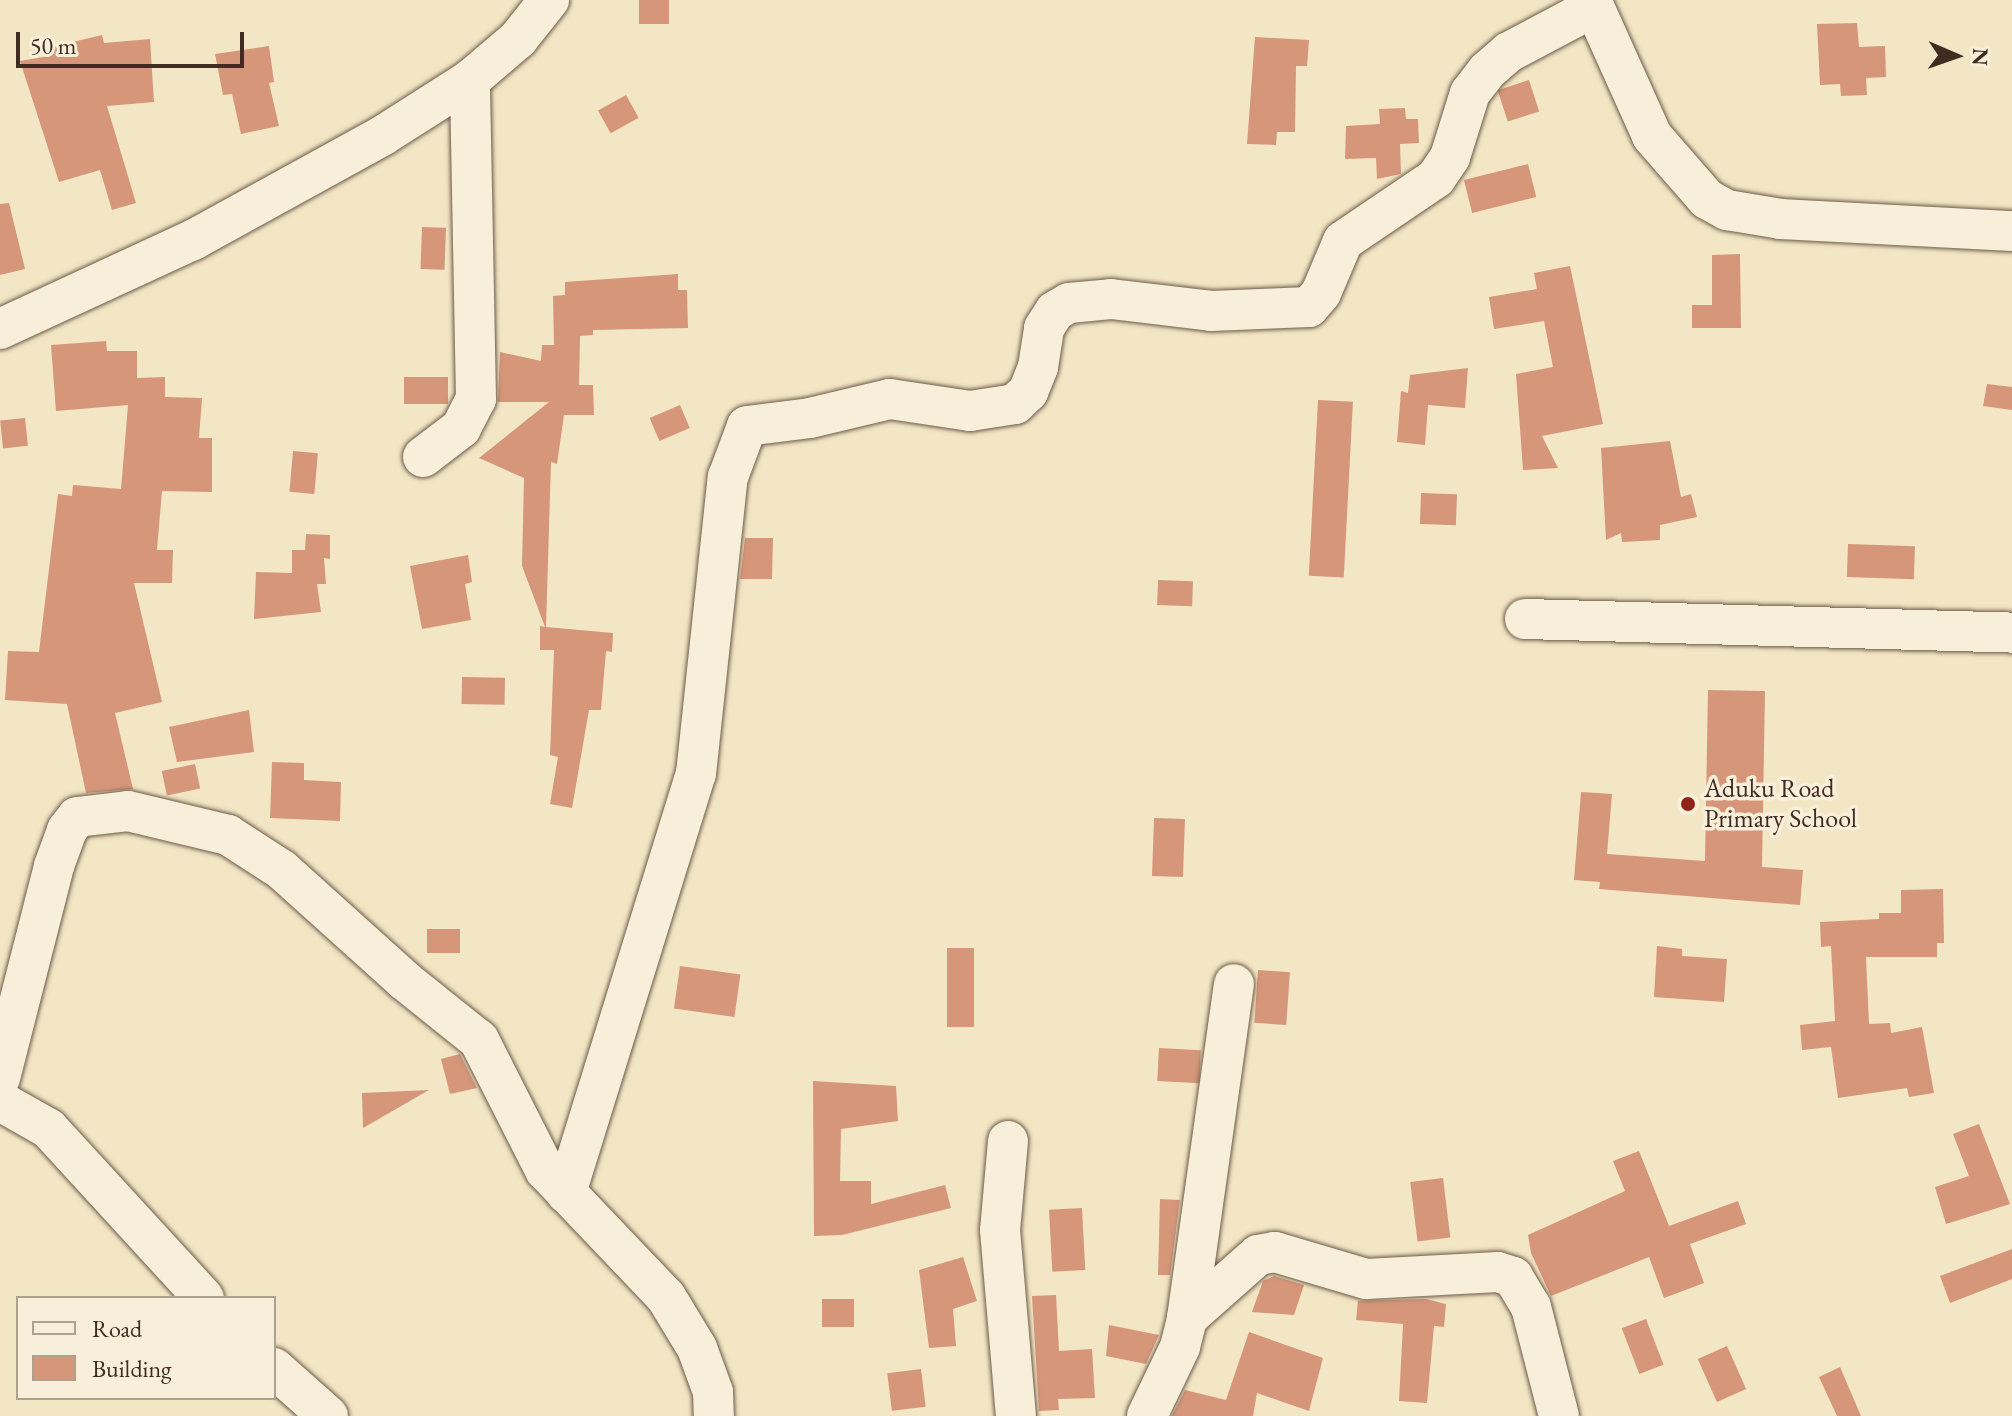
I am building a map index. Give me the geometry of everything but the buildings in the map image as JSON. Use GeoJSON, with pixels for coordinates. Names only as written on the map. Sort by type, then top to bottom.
{"type":"FeatureCollection","features":[{"type":"Feature","properties":{"kind":"street"},"geometry":{"type":"LineString","coordinates":[[0,329],[284,193],[470,80],[518,39],[549,0]]}},
{"type":"Feature","properties":{"kind":"street"},"geometry":{"type":"LineString","coordinates":[[566,1193],[696,774],[728,477],[747,426],[810,418],[890,399],[970,411],[1015,404],[1033,380],[1044,328],[1055,311],[1069,303],[1111,299],[1211,311],[1309,307],[1321,293],[1343,241],[1436,178],[1450,157],[1470,93],[1487,71],[1509,52],[1592,3],[1652,136],[1707,199],[1727,210],[1781,219],[2012,231]]}},
{"type":"Feature","properties":{"kind":"street"},"geometry":{"type":"LineString","coordinates":[[423,457],[461,428],[476,399],[470,80]]}},
{"type":"Feature","properties":{"kind":"street"},"geometry":{"type":"LineString","coordinates":[[1525,619],[2012,633]]}},
{"type":"Feature","properties":{"kind":"street"},"geometry":{"type":"LineString","coordinates":[[0,1078],[67,830],[77,817],[97,812],[128,811],[175,819],[228,835],[282,870],[404,980],[479,1040],[545,1170],[666,1297],[697,1348],[713,1392],[714,1416]]}},
{"type":"Feature","properties":{"kind":"street"},"geometry":{"type":"LineString","coordinates":[[1147,1416],[1180,1347],[1187,1318],[1234,984]]}},
{"type":"Feature","properties":{"kind":"street"},"geometry":{"type":"LineString","coordinates":[[0,1101],[49,1129],[202,1296]]}},
{"type":"Feature","properties":{"kind":"street"},"geometry":{"type":"LineString","coordinates":[[1008,1141],[1000,1230],[1016,1416]]}},
{"type":"Feature","properties":{"kind":"street"},"geometry":{"type":"LineString","coordinates":[[1187,1318],[1258,1255],[1275,1252],[1366,1279],[1498,1272],[1513,1277],[1531,1307],[1559,1416]]}},
{"type":"Feature","properties":{"kind":"street"},"geometry":{"type":"LineString","coordinates":[[276,1370],[328,1416]]}},
{"type":"Feature","properties":{"kind":"place","name":"Aduku Road Primary School"},"geometry":{"type":"Point","coordinates":[1688,804]}}]}
